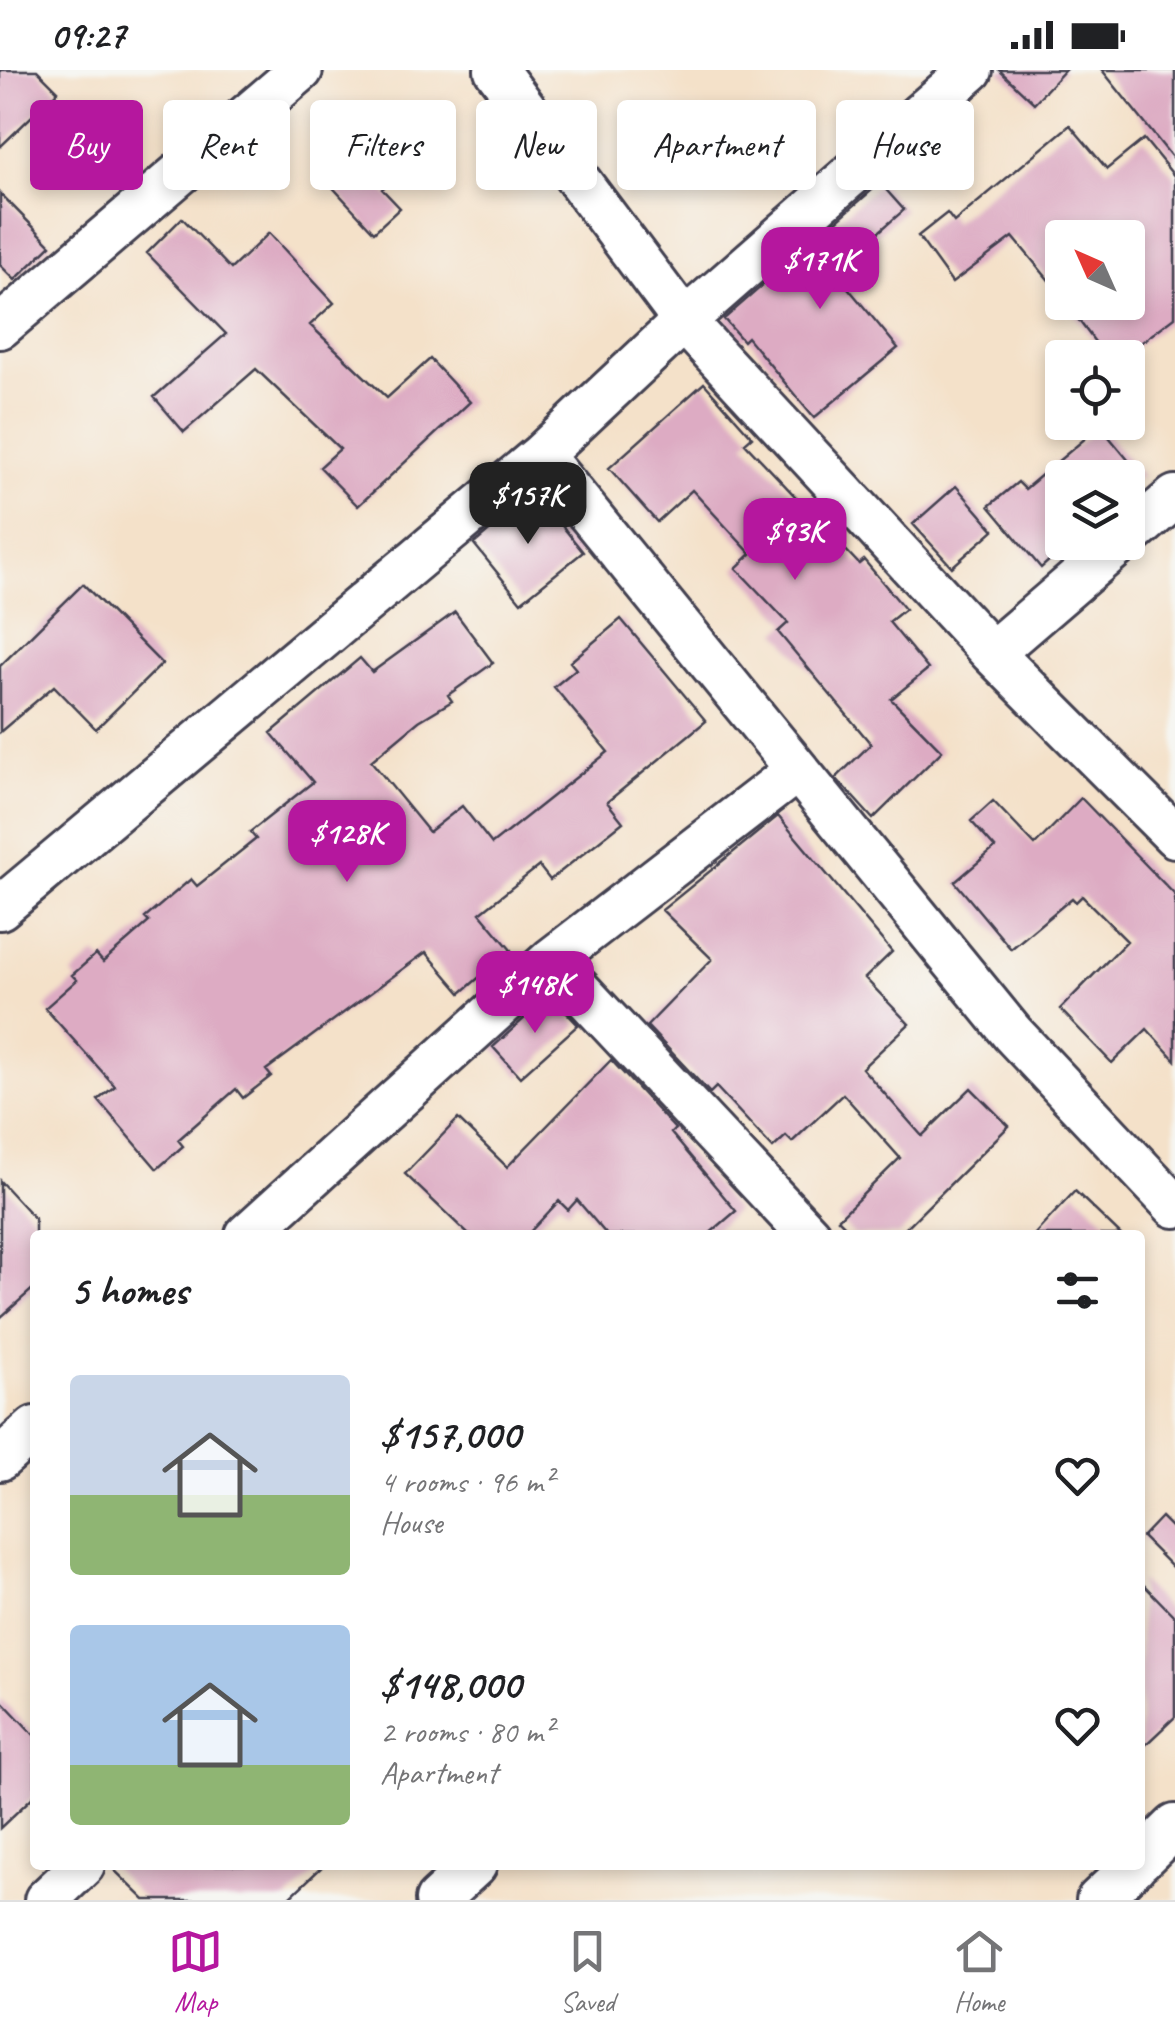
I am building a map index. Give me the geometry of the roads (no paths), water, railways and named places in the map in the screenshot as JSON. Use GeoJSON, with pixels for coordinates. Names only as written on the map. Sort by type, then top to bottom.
{"type":"FeatureCollection","features":[{"type":"Feature","properties":{"kind":"street"},"geometry":{"type":"LineString","coordinates":[[0,327],[301,70]]}},
{"type":"Feature","properties":{"kind":"street"},"geometry":{"type":"LineString","coordinates":[[496,70],[684,321],[992,653],[1175,836]]}},
{"type":"Feature","properties":{"kind":"street"},"geometry":{"type":"LineString","coordinates":[[0,908],[541,456],[684,321],[971,70]]}},
{"type":"Feature","properties":{"kind":"street"},"geometry":{"type":"LineString","coordinates":[[541,456],[1012,1033],[1175,1206]]}},
{"type":"Feature","properties":{"kind":"street"},"geometry":{"type":"LineString","coordinates":[[1145,522],[1175,496]]}},
{"type":"Feature","properties":{"kind":"street"},"geometry":{"type":"LineString","coordinates":[[992,653],[1100,560]]}},
{"type":"Feature","properties":{"kind":"street"},"geometry":{"type":"LineString","coordinates":[[254,1230],[551,960],[796,771]]}},
{"type":"Feature","properties":{"kind":"street"},"geometry":{"type":"LineString","coordinates":[[551,960],[800,1230]]}},
{"type":"Feature","properties":{"kind":"street"},"geometry":{"type":"LineString","coordinates":[[0,1460],[30,1433]]}},
{"type":"Feature","properties":{"kind":"street"},"geometry":{"type":"LineString","coordinates":[[1145,1856],[1175,1826]]}},
{"type":"Feature","properties":{"kind":"street"},"geometry":{"type":"LineString","coordinates":[[46,1900],[78,1870]]}},
{"type":"Feature","properties":{"kind":"street"},"geometry":{"type":"LineString","coordinates":[[437,1900],[470,1870]]}},
{"type":"Feature","properties":{"kind":"street"},"geometry":{"type":"LineString","coordinates":[[1098,1900],[1130,1870]]}}]}
